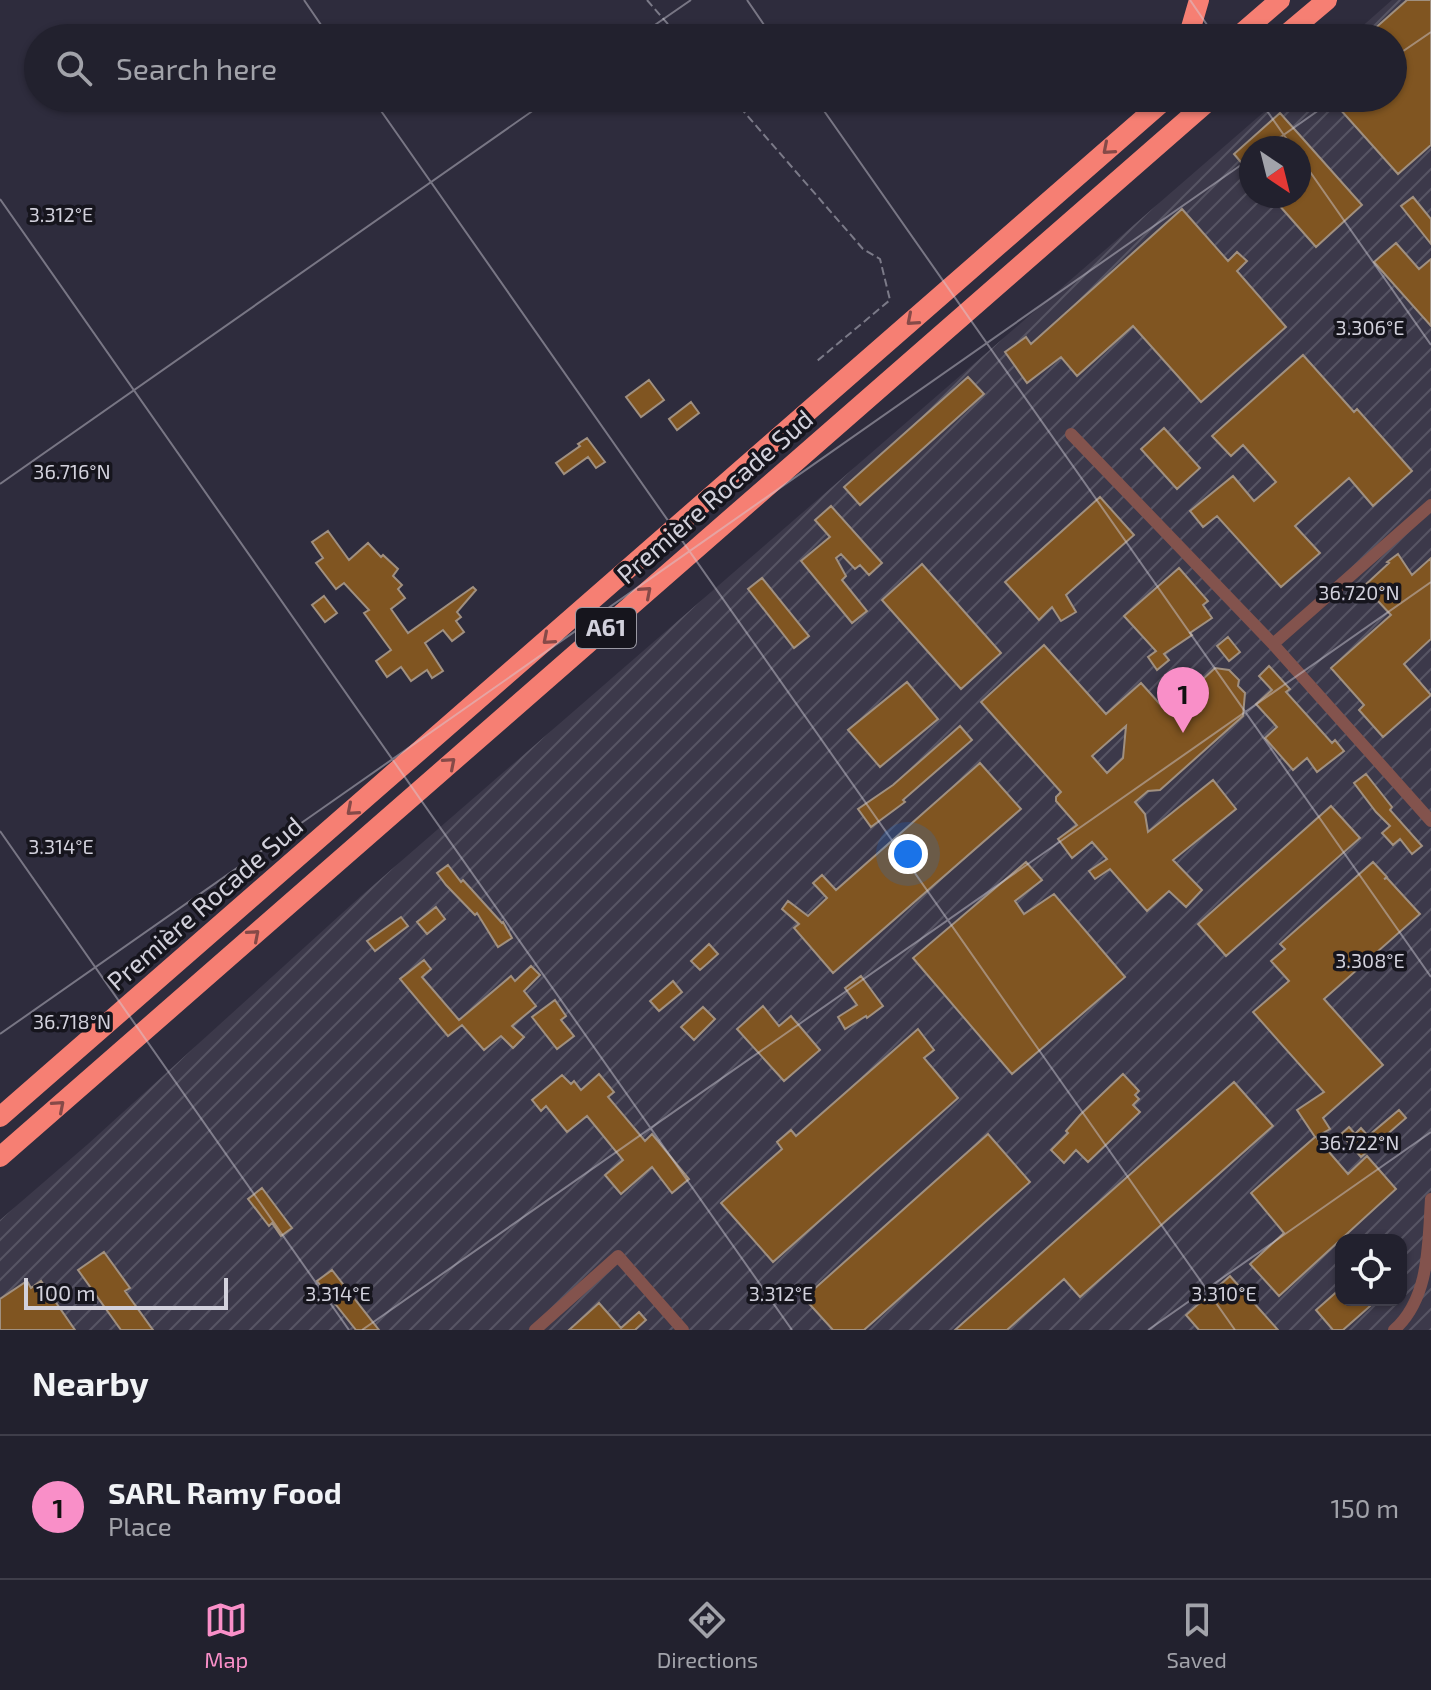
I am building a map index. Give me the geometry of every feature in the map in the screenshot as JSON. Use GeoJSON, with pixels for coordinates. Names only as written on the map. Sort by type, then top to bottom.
{"type":"FeatureCollection","features":[{"type":"Feature","properties":{"kind":"highway"},"geometry":{"type":"LineString","coordinates":[[1192,24],[1199,0]]}},
{"type":"Feature","properties":{"kind":"highway"},"geometry":{"type":"LineString","coordinates":[[1252,24],[1280,0]]}},
{"type":"Feature","properties":{"kind":"highway"},"geometry":{"type":"LineString","coordinates":[[1299,24],[1327,0]]}},
{"type":"Feature","properties":{"kind":"highway"},"geometry":{"type":"LineString","coordinates":[[1143,118],[1146,112]]}},
{"type":"Feature","properties":{"kind":"highway","name":"Première Rocade Sud"},"geometry":{"type":"LineString","coordinates":[[0,1117],[1150,112]]}},
{"type":"Feature","properties":{"kind":"highway","name":"Première Rocade Sud"},"geometry":{"type":"LineString","coordinates":[[0,1157],[1196,112]]}},
{"type":"Feature","properties":{"kind":"street"},"geometry":{"type":"LineString","coordinates":[[1071,434],[1273,644],[1429,814]]}},
{"type":"Feature","properties":{"kind":"street"},"geometry":{"type":"LineString","coordinates":[[1273,644],[1431,505]]}},
{"type":"Feature","properties":{"kind":"street"},"geometry":{"type":"LineString","coordinates":[[1394,1330],[1415,1303],[1425,1273],[1431,1199]]}},
{"type":"Feature","properties":{"kind":"street"},"geometry":{"type":"LineString","coordinates":[[535,1330],[618,1256],[683,1330]]}},
{"type":"Feature","properties":{"kind":"path"},"geometry":{"type":"LineString","coordinates":[[647,0],[668,24]]}},
{"type":"Feature","properties":{"kind":"path"},"geometry":{"type":"LineString","coordinates":[[744,112],[863,249],[880,259],[890,300],[817,361]]}},
{"type":"Feature","properties":{"kind":"shaded area"},"geometry":{"type":"Polygon","coordinates":[[[1392,0],[1431,0],[1431,1330],[0,1330],[0,1220],[361,896],[1264,112],[1407,112],[1407,24],[1365,24],[1392,0]]]}},
{"type":"Feature","properties":{"kind":"building"},"geometry":{"type":"Polygon","coordinates":[[[1407,0],[1431,0],[1431,145],[1398,174],[1343,112],[1407,112],[1407,24],[1380,24],[1407,0]]]}},
{"type":"Feature","properties":{"kind":"building"},"geometry":{"type":"Polygon","coordinates":[[[1280,113],[1300,136],[1254,136],[1280,113]]]}},
{"type":"Feature","properties":{"kind":"building"},"geometry":{"type":"Polygon","coordinates":[[[1311,148],[1362,205],[1316,247],[1282,208],[1311,208],[1311,148]]]}},
{"type":"Feature","properties":{"kind":"building"},"geometry":{"type":"Polygon","coordinates":[[[1413,197],[1431,219],[1431,244],[1401,206],[1413,197]]]}},
{"type":"Feature","properties":{"kind":"building"},"geometry":{"type":"Polygon","coordinates":[[[1182,209],[1228,261],[1237,252],[1247,261],[1237,271],[1286,327],[1201,402],[1133,326],[1077,376],[1061,357],[1027,383],[1005,352],[1026,337],[1031,344],[1182,209]]]}},
{"type":"Feature","properties":{"kind":"building"},"geometry":{"type":"Polygon","coordinates":[[[1396,243],[1419,269],[1431,259],[1431,326],[1374,262],[1396,243]]]}},
{"type":"Feature","properties":{"kind":"building"},"geometry":{"type":"Polygon","coordinates":[[[1303,355],[1412,471],[1373,506],[1349,478],[1295,526],[1320,553],[1281,587],[1217,516],[1203,527],[1190,511],[1233,476],[1254,501],[1276,482],[1243,445],[1231,456],[1212,436],[1303,355]]]}},
{"type":"Feature","properties":{"kind":"building"},"geometry":{"type":"Polygon","coordinates":[[[968,377],[984,394],[860,505],[844,487],[968,377]]]}},
{"type":"Feature","properties":{"kind":"building"},"geometry":{"type":"Polygon","coordinates":[[[649,380],[664,400],[641,417],[626,397],[649,380]]]}},
{"type":"Feature","properties":{"kind":"building"},"geometry":{"type":"Polygon","coordinates":[[[691,402],[699,413],[677,430],[669,419],[691,402]]]}},
{"type":"Feature","properties":{"kind":"building"},"geometry":{"type":"Polygon","coordinates":[[[1164,428],[1200,468],[1177,489],[1141,449],[1164,428]]]}},
{"type":"Feature","properties":{"kind":"building"},"geometry":{"type":"Polygon","coordinates":[[[587,438],[605,462],[596,468],[588,457],[564,474],[556,463],[587,438]]]}},
{"type":"Feature","properties":{"kind":"building"},"geometry":{"type":"Polygon","coordinates":[[[1100,497],[1134,535],[1066,595],[1076,612],[1061,621],[1052,607],[1039,620],[1005,582],[1100,497]]]}},
{"type":"Feature","properties":{"kind":"building"},"geometry":{"type":"Polygon","coordinates":[[[831,506],[882,563],[869,575],[860,565],[855,569],[841,554],[836,558],[846,576],[842,580],[867,611],[852,623],[801,561],[830,537],[815,520],[831,506]]]}},
{"type":"Feature","properties":{"kind":"building"},"geometry":{"type":"Polygon","coordinates":[[[328,531],[349,560],[368,543],[398,569],[393,576],[402,585],[398,589],[405,598],[391,609],[408,633],[473,587],[476,590],[457,612],[461,617],[456,621],[464,632],[452,641],[443,630],[425,643],[443,671],[432,678],[427,670],[411,681],[401,667],[387,677],[376,661],[391,650],[364,613],[369,610],[344,583],[336,589],[316,563],[323,558],[312,542],[328,531]]]}},
{"type":"Feature","properties":{"kind":"building"},"geometry":{"type":"Polygon","coordinates":[[[1398,554],[1412,575],[1431,558],[1431,639],[1404,664],[1431,695],[1383,737],[1359,710],[1364,705],[1331,668],[1391,615],[1364,586],[1398,554]]]}},
{"type":"Feature","properties":{"kind":"building"},"geometry":{"type":"Polygon","coordinates":[[[922,564],[1001,653],[961,689],[882,600],[922,564]]]}},
{"type":"Feature","properties":{"kind":"building"},"geometry":{"type":"Polygon","coordinates":[[[1179,568],[1208,601],[1203,605],[1212,618],[1164,654],[1169,660],[1157,670],[1148,657],[1156,651],[1124,616],[1179,568]]]}},
{"type":"Feature","properties":{"kind":"building"},"geometry":{"type":"Polygon","coordinates":[[[762,578],[809,636],[794,648],[748,589],[762,578]]]}},
{"type":"Feature","properties":{"kind":"building"},"geometry":{"type":"Polygon","coordinates":[[[324,596],[337,613],[325,622],[312,605],[324,596]]]}},
{"type":"Feature","properties":{"kind":"building"},"geometry":{"type":"Polygon","coordinates":[[[1228,637],[1240,652],[1229,661],[1217,646],[1228,637]]]}},
{"type":"Feature","properties":{"kind":"building"},"geometry":{"type":"Polygon","coordinates":[[[1044,645],[1106,714],[1141,683],[1167,712],[1215,668],[1229,670],[1239,680],[1238,686],[1245,693],[1243,716],[1160,790],[1148,791],[1135,802],[1145,814],[1148,832],[1213,780],[1236,809],[1173,860],[1202,890],[1186,907],[1169,891],[1147,911],[1110,869],[1095,879],[1089,871],[1107,859],[1092,842],[1072,858],[1058,839],[1077,825],[1056,801],[1061,792],[981,702],[1044,645]],[[1126,726],[1092,756],[1107,773],[1123,758],[1126,726]]]}},
{"type":"Feature","properties":{"kind":"building"},"geometry":{"type":"Polygon","coordinates":[[[1269,666],[1290,689],[1286,692],[1332,743],[1335,740],[1344,751],[1317,772],[1307,758],[1293,770],[1265,738],[1277,727],[1256,704],[1272,690],[1259,676],[1269,666]]]}},
{"type":"Feature","properties":{"kind":"building"},"geometry":{"type":"Polygon","coordinates":[[[907,682],[938,719],[880,767],[848,730],[907,682]]]}},
{"type":"Feature","properties":{"kind":"building"},"geometry":{"type":"Polygon","coordinates":[[[960,726],[972,740],[903,800],[905,802],[871,827],[858,809],[893,785],[960,726]]]}},
{"type":"Feature","properties":{"kind":"building"},"geometry":{"type":"Polygon","coordinates":[[[980,763],[1021,809],[833,973],[794,928],[799,924],[782,909],[788,901],[808,916],[827,898],[813,883],[822,875],[836,890],[980,763]]]}},
{"type":"Feature","properties":{"kind":"building"},"geometry":{"type":"Polygon","coordinates":[[[1366,774],[1392,807],[1390,810],[1422,846],[1412,854],[1400,839],[1393,845],[1382,833],[1390,826],[1354,783],[1366,774]]]}},
{"type":"Feature","properties":{"kind":"building"},"geometry":{"type":"Polygon","coordinates":[[[1331,806],[1360,838],[1226,956],[1198,924],[1331,806]]]}},
{"type":"Feature","properties":{"kind":"building"},"geometry":{"type":"Polygon","coordinates":[[[1026,862],[1042,880],[1015,901],[1024,914],[1054,894],[1125,977],[1012,1074],[913,958],[1026,862]]]}},
{"type":"Feature","properties":{"kind":"building"},"geometry":{"type":"Polygon","coordinates":[[[1373,862],[1387,877],[1384,879],[1387,878],[1420,914],[1324,999],[1383,1065],[1323,1118],[1330,1129],[1316,1137],[1348,1174],[1367,1156],[1396,1189],[1347,1234],[1335,1234],[1335,1245],[1279,1296],[1250,1264],[1284,1233],[1251,1193],[1315,1137],[1297,1110],[1324,1092],[1253,1012],[1289,981],[1271,961],[1285,949],[1280,944],[1373,862]]]}},
{"type":"Feature","properties":{"kind":"building"},"geometry":{"type":"Polygon","coordinates":[[[448,865],[461,882],[463,880],[503,922],[512,938],[498,947],[477,913],[475,915],[437,873],[448,865]]]}},
{"type":"Feature","properties":{"kind":"building"},"geometry":{"type":"Polygon","coordinates":[[[436,907],[445,919],[427,934],[417,922],[436,907]]]}},
{"type":"Feature","properties":{"kind":"building"},"geometry":{"type":"Polygon","coordinates":[[[401,917],[408,926],[375,951],[367,941],[401,917]]]}},
{"type":"Feature","properties":{"kind":"building"},"geometry":{"type":"Polygon","coordinates":[[[709,944],[718,954],[700,970],[691,961],[709,944]]]}},
{"type":"Feature","properties":{"kind":"building"},"geometry":{"type":"Polygon","coordinates":[[[424,960],[431,969],[422,977],[459,1020],[511,976],[515,981],[531,966],[540,975],[524,991],[536,1006],[512,1026],[524,1037],[513,1048],[501,1036],[484,1050],[462,1025],[448,1036],[400,979],[424,960]]]}},
{"type":"Feature","properties":{"kind":"building"},"geometry":{"type":"Polygon","coordinates":[[[861,976],[883,1006],[845,1029],[838,1017],[857,1005],[845,988],[861,976]]]}},
{"type":"Feature","properties":{"kind":"building"},"geometry":{"type":"Polygon","coordinates":[[[673,981],[682,992],[659,1011],[650,1001],[673,981]]]}},
{"type":"Feature","properties":{"kind":"building"},"geometry":{"type":"Polygon","coordinates":[[[555,1000],[566,1016],[561,1020],[574,1036],[557,1049],[532,1017],[555,1000]]]}},
{"type":"Feature","properties":{"kind":"building"},"geometry":{"type":"Polygon","coordinates":[[[763,1006],[779,1026],[791,1016],[820,1050],[784,1081],[737,1029],[763,1006]]]}},
{"type":"Feature","properties":{"kind":"building"},"geometry":{"type":"Polygon","coordinates":[[[703,1007],[715,1019],[694,1040],[681,1027],[703,1007]]]}},
{"type":"Feature","properties":{"kind":"building"},"geometry":{"type":"Polygon","coordinates":[[[918,1029],[934,1050],[924,1058],[958,1098],[773,1262],[721,1203],[782,1149],[777,1142],[791,1130],[796,1136],[918,1029]]]}},
{"type":"Feature","properties":{"kind":"building"},"geometry":{"type":"Polygon","coordinates":[[[599,1074],[614,1092],[608,1097],[645,1141],[652,1134],[689,1179],[672,1193],[652,1167],[621,1194],[605,1175],[623,1160],[587,1116],[567,1132],[546,1106],[541,1111],[532,1100],[562,1075],[571,1084],[574,1081],[581,1090],[599,1074]]]}},
{"type":"Feature","properties":{"kind":"building"},"geometry":{"type":"Polygon","coordinates":[[[1123,1074],[1139,1091],[1135,1095],[1139,1099],[1133,1105],[1140,1112],[1088,1162],[1076,1150],[1064,1163],[1051,1150],[1080,1115],[1123,1074]]]}},
{"type":"Feature","properties":{"kind":"building"},"geometry":{"type":"Polygon","coordinates":[[[1234,1082],[1273,1126],[1080,1297],[1064,1279],[1007,1330],[955,1330],[1234,1082]]]}},
{"type":"Feature","properties":{"kind":"building"},"geometry":{"type":"Polygon","coordinates":[[[1399,1110],[1406,1118],[1361,1157],[1341,1134],[1349,1127],[1355,1134],[1361,1128],[1368,1136],[1399,1110]]]}},
{"type":"Feature","properties":{"kind":"building"},"geometry":{"type":"Polygon","coordinates":[[[988,1134],[1030,1182],[864,1330],[833,1330],[804,1298],[988,1134]]]}},
{"type":"Feature","properties":{"kind":"building"},"geometry":{"type":"Polygon","coordinates":[[[262,1188],[292,1228],[281,1236],[248,1199],[262,1188]]]}},
{"type":"Feature","properties":{"kind":"building"},"geometry":{"type":"Polygon","coordinates":[[[104,1252],[130,1288],[125,1291],[153,1330],[121,1330],[78,1270],[104,1252]]]}},
{"type":"Feature","properties":{"kind":"building"},"geometry":{"type":"Polygon","coordinates":[[[332,1270],[379,1330],[356,1330],[317,1281],[332,1270]]]}},
{"type":"Feature","properties":{"kind":"building"},"geometry":{"type":"Polygon","coordinates":[[[1230,1276],[1278,1330],[1199,1330],[1186,1315],[1230,1276]]]}},
{"type":"Feature","properties":{"kind":"building"},"geometry":{"type":"Polygon","coordinates":[[[27,1281],[31,1288],[41,1281],[75,1330],[0,1330],[0,1299],[27,1281]]]}},
{"type":"Feature","properties":{"kind":"building"},"geometry":{"type":"Polygon","coordinates":[[[1335,1293],[1335,1306],[1370,1306],[1343,1330],[1333,1330],[1316,1310],[1335,1293]]]}},
{"type":"Feature","properties":{"kind":"building"},"geometry":{"type":"Polygon","coordinates":[[[599,1303],[621,1328],[639,1312],[646,1320],[635,1330],[569,1330],[599,1303]]]}},
{"type":"Feature","properties":{"kind":"place","name":"SARL Ramy Food"},"geometry":{"type":"Point","coordinates":[1183,733]}}]}
